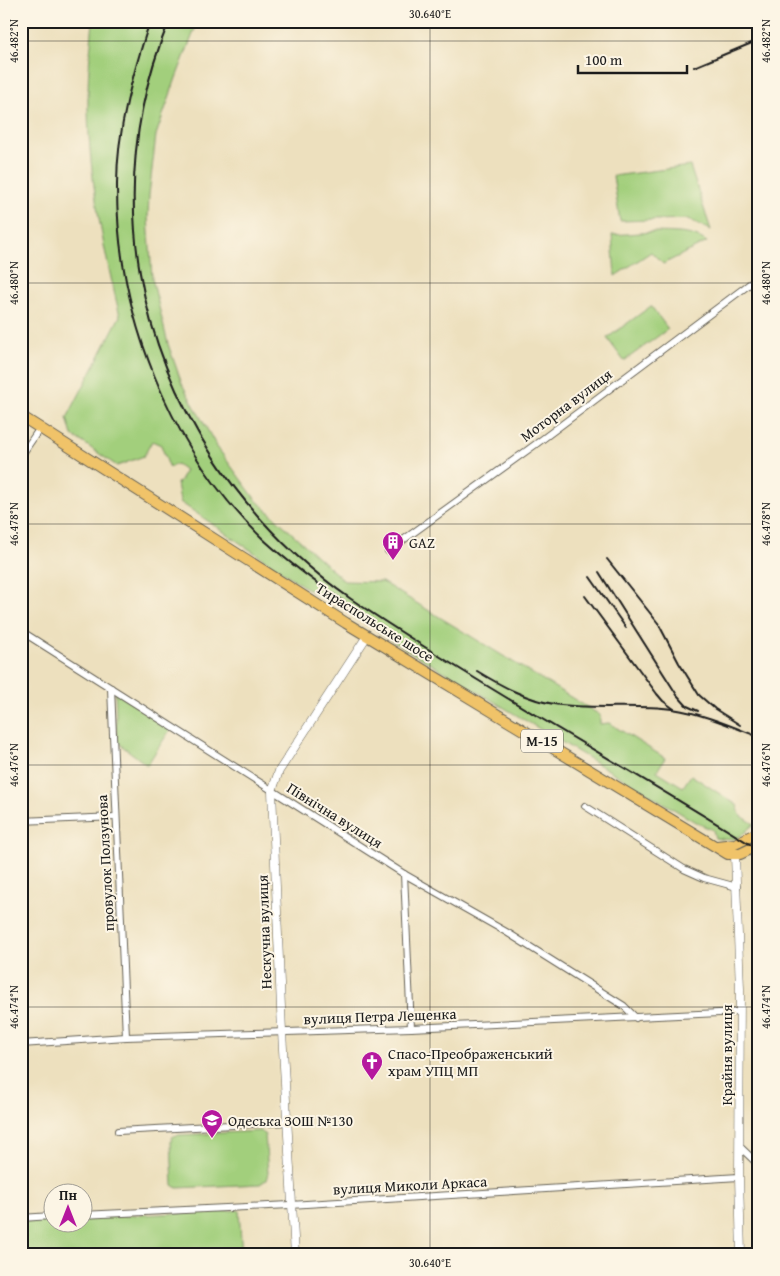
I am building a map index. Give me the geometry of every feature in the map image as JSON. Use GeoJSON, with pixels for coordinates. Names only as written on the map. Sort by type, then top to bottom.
{"type":"FeatureCollection","features":[{"type":"Feature","properties":{"kind":"main road","name":"Тираспольське шосе"},"geometry":{"type":"LineString","coordinates":[[21,416],[367,636],[717,846],[735,849]]}},
{"type":"Feature","properties":{"kind":"main road","name":"М-15"},"geometry":{"type":"LineString","coordinates":[[735,849],[759,832]]}},
{"type":"Feature","properties":{"kind":"main road","name":"М-15"},"geometry":{"type":"LineString","coordinates":[[735,849],[759,845]]}},
{"type":"Feature","properties":{"kind":"street","name":"Моторна вулиця"},"geometry":{"type":"LineString","coordinates":[[388,551],[536,444],[759,277]]}},
{"type":"Feature","properties":{"kind":"street"},"geometry":{"type":"LineString","coordinates":[[21,456],[40,428]]}},
{"type":"Feature","properties":{"kind":"street","name":"Північна вулиця"},"geometry":{"type":"LineString","coordinates":[[21,631],[404,874],[508,933],[624,1006],[636,1018]]}},
{"type":"Feature","properties":{"kind":"street","name":"Нескучна вулиця"},"geometry":{"type":"LineString","coordinates":[[295,1255],[282,1032],[272,791],[278,771],[367,636]]}},
{"type":"Feature","properties":{"kind":"street","name":"провулок Ползунова"},"geometry":{"type":"LineString","coordinates":[[111,688],[126,1037]]}},
{"type":"Feature","properties":{"kind":"street"},"geometry":{"type":"LineString","coordinates":[[585,806],[689,871],[737,887]]}},
{"type":"Feature","properties":{"kind":"street"},"geometry":{"type":"LineString","coordinates":[[21,821],[116,817]]}},
{"type":"Feature","properties":{"kind":"street","name":"Крайня вулиця"},"geometry":{"type":"LineString","coordinates":[[735,849],[740,1012],[739,1177],[742,1255]]}},
{"type":"Feature","properties":{"kind":"street"},"geometry":{"type":"LineString","coordinates":[[404,874],[411,1028]]}},
{"type":"Feature","properties":{"kind":"street","name":"вулиця Петра Лещенка"},"geometry":{"type":"LineString","coordinates":[[21,1044],[126,1037],[411,1028],[740,1012]]}},
{"type":"Feature","properties":{"kind":"street"},"geometry":{"type":"LineString","coordinates":[[118,1131],[288,1122]]}},
{"type":"Feature","properties":{"kind":"street"},"geometry":{"type":"LineString","coordinates":[[740,1147],[759,1165]]}},
{"type":"Feature","properties":{"kind":"street","name":"вулиця Миколи Аркаса"},"geometry":{"type":"LineString","coordinates":[[92,1214],[739,1177]]}},
{"type":"Feature","properties":{"kind":"street"},"geometry":{"type":"LineString","coordinates":[[21,1218],[42,1217]]}},
{"type":"Feature","properties":{"kind":"green space"},"geometry":{"type":"Polygon","coordinates":[[[93,21],[198,21],[156,135],[148,217],[152,278],[168,344],[182,384],[217,447],[256,500],[344,581],[382,582],[600,715],[600,724],[609,723],[665,758],[657,771],[683,787],[691,775],[737,805],[740,815],[754,824],[740,836],[728,840],[715,838],[713,830],[697,823],[379,633],[377,629],[351,610],[309,590],[180,502],[177,483],[180,481],[185,470],[177,464],[169,467],[161,445],[152,441],[144,456],[117,466],[72,435],[67,418],[120,316],[97,206],[90,150],[88,85],[93,21]]]}},
{"type":"Feature","properties":{"kind":"green space"},"geometry":{"type":"Polygon","coordinates":[[[690,166],[711,230],[688,219],[620,221],[613,176],[690,166]]]}},
{"type":"Feature","properties":{"kind":"green space"},"geometry":{"type":"Polygon","coordinates":[[[654,232],[688,234],[707,242],[663,264],[651,252],[615,276],[612,235],[654,232]]]}},
{"type":"Feature","properties":{"kind":"green space"},"geometry":{"type":"Polygon","coordinates":[[[651,306],[668,329],[624,361],[607,338],[651,306]]]}},
{"type":"Feature","properties":{"kind":"green space"},"geometry":{"type":"Polygon","coordinates":[[[115,691],[172,727],[147,765],[117,742],[115,691]]]}},
{"type":"Feature","properties":{"kind":"green space"},"geometry":{"type":"Polygon","coordinates":[[[261,1131],[265,1135],[268,1173],[266,1180],[260,1184],[177,1188],[173,1185],[171,1141],[173,1136],[261,1131]]]}},
{"type":"Feature","properties":{"kind":"green space"},"geometry":{"type":"Polygon","coordinates":[[[239,1210],[242,1255],[21,1255],[21,1221],[42,1220],[42,1234],[92,1234],[92,1218],[239,1210]]]}},
{"type":"Feature","properties":{"kind":"railway"},"geometry":{"type":"LineString","coordinates":[[150,21],[127,101],[120,143],[117,184],[119,232],[126,281],[138,329],[154,376],[175,421],[200,464],[230,503],[273,548],[305,574],[350,606]]}},
{"type":"Feature","properties":{"kind":"railway"},"geometry":{"type":"LineString","coordinates":[[169,21],[149,82],[137,145],[134,177],[136,241],[140,273],[151,322],[167,369],[188,414],[213,457],[242,497],[275,534],[312,569],[351,599],[476,679],[759,850]]}},
{"type":"Feature","properties":{"kind":"railway"},"geometry":{"type":"LineString","coordinates":[[694,67],[759,40]]}},
{"type":"Feature","properties":{"kind":"railway"},"geometry":{"type":"LineString","coordinates":[[607,559],[658,623],[679,663],[699,695],[715,709],[740,725]]}},
{"type":"Feature","properties":{"kind":"railway"},"geometry":{"type":"LineString","coordinates":[[599,572],[677,695],[687,706],[698,711]]}},
{"type":"Feature","properties":{"kind":"railway"},"geometry":{"type":"LineString","coordinates":[[590,577],[626,628]]}},
{"type":"Feature","properties":{"kind":"railway"},"geometry":{"type":"LineString","coordinates":[[585,596],[657,694],[674,709]]}},
{"type":"Feature","properties":{"kind":"railway"},"geometry":{"type":"LineString","coordinates":[[477,671],[514,691],[544,702],[583,707],[672,709],[727,724],[759,737]]}},
{"type":"Feature","properties":{"kind":"place","name":"GAZ"},"geometry":{"type":"Point","coordinates":[393,561]}},
{"type":"Feature","properties":{"kind":"place","name":"Спасо-Преображенський храм УПЦ МП"},"geometry":{"type":"Point","coordinates":[372,1081]}},
{"type":"Feature","properties":{"kind":"place","name":"Одеська ЗОШ №130"},"geometry":{"type":"Point","coordinates":[212,1139]}}]}
